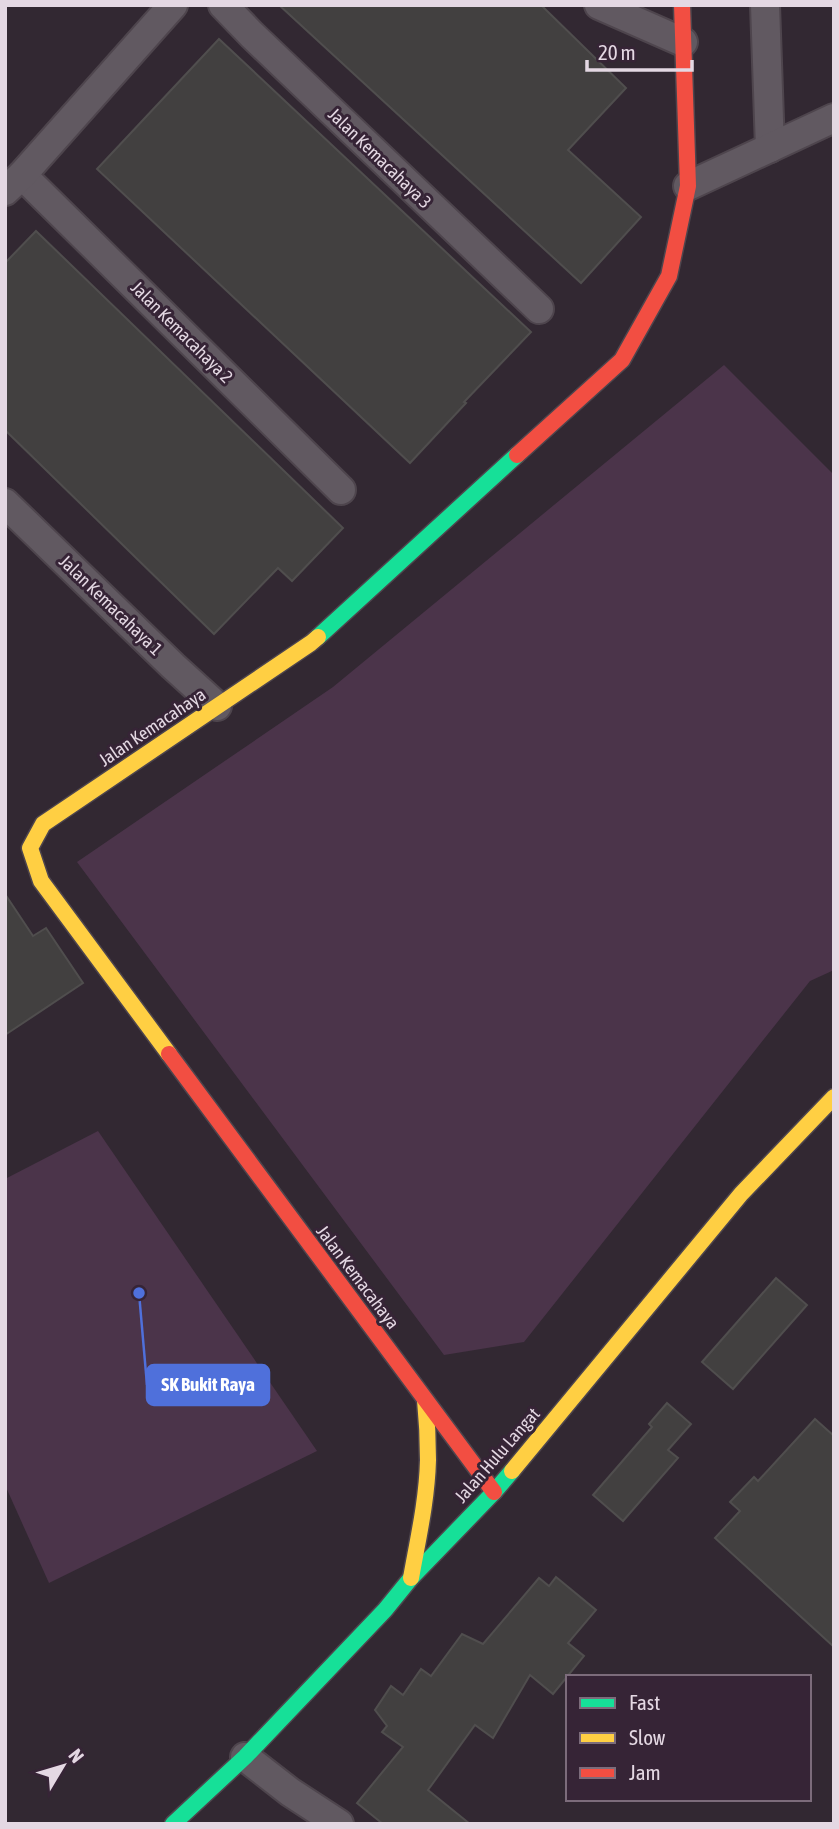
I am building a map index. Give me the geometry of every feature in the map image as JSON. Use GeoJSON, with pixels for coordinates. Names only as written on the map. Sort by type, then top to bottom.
{"type":"FeatureCollection","features":[{"type":"Feature","properties":{"kind":"street"},"geometry":{"type":"LineString","coordinates":[[14,183],[173,5]]}},
{"type":"Feature","properties":{"kind":"street","name":"Jalan Kemacahaya 3"},"geometry":{"type":"LineString","coordinates":[[223,5],[251,35],[538,309]]}},
{"type":"Feature","properties":{"kind":"street"},"geometry":{"type":"LineString","coordinates":[[599,5],[683,42]]}},
{"type":"Feature","properties":{"kind":"street","name":"Jalan Kemacahaya"},"geometry":{"type":"LineString","coordinates":[[494,1492],[41,881],[30,848],[43,824],[311,643],[622,360],[669,276],[688,186],[682,5]]}},
{"type":"Feature","properties":{"kind":"street"},"geometry":{"type":"LineString","coordinates":[[765,5],[770,148]]}},
{"type":"Feature","properties":{"kind":"street"},"geometry":{"type":"LineString","coordinates":[[688,186],[834,118]]}},
{"type":"Feature","properties":{"kind":"street","name":"Jalan Kemacahaya 2"},"geometry":{"type":"LineString","coordinates":[[14,183],[341,490]]}},
{"type":"Feature","properties":{"kind":"street","name":"Jalan Kemacahaya 1"},"geometry":{"type":"LineString","coordinates":[[5,503],[217,706]]}},
{"type":"Feature","properties":{"kind":"street","name":"Jalan Hulu Langat"},"geometry":{"type":"LineString","coordinates":[[173,1824],[245,1757],[494,1492],[741,1194],[834,1097]]}},
{"type":"Feature","properties":{"kind":"street"},"geometry":{"type":"LineString","coordinates":[[411,1578],[422,1521],[425,1486],[428,1445],[425,1400]]}},
{"type":"Feature","properties":{"kind":"street"},"geometry":{"type":"LineString","coordinates":[[245,1757],[290,1793],[339,1824]]}},
{"type":"Feature","properties":{"kind":"shaded area"},"geometry":{"type":"Polygon","coordinates":[[[724,365],[834,475],[834,970],[810,981],[524,1342],[444,1355],[77,862],[333,687],[724,365]]]}},
{"type":"Feature","properties":{"kind":"shaded area"},"geometry":{"type":"Polygon","coordinates":[[[98,1131],[317,1451],[49,1583],[5,1485],[5,1179],[98,1131]]]}},
{"type":"Feature","properties":{"kind":"building"},"geometry":{"type":"Polygon","coordinates":[[[279,5],[541,5],[626,88],[568,150],[641,217],[581,283],[279,5]]]}},
{"type":"Feature","properties":{"kind":"building"},"geometry":{"type":"Polygon","coordinates":[[[219,39],[531,332],[410,463],[97,169],[219,39]]]}},
{"type":"Feature","properties":{"kind":"building"},"geometry":{"type":"Polygon","coordinates":[[[36,231],[343,528],[292,581],[278,568],[214,634],[5,430],[5,263],[36,231]]]}},
{"type":"Feature","properties":{"kind":"building"},"geometry":{"type":"Polygon","coordinates":[[[5,894],[33,936],[46,928],[83,983],[5,1035],[5,894]]]}},
{"type":"Feature","properties":{"kind":"building"},"geometry":{"type":"Polygon","coordinates":[[[776,1278],[807,1305],[733,1389],[702,1362],[776,1278]]]}},
{"type":"Feature","properties":{"kind":"building"},"geometry":{"type":"Polygon","coordinates":[[[667,1403],[691,1424],[668,1450],[678,1458],[623,1521],[593,1495],[652,1427],[649,1424],[667,1403]]]}},
{"type":"Feature","properties":{"kind":"building"},"geometry":{"type":"Polygon","coordinates":[[[815,1419],[834,1436],[834,1647],[715,1538],[740,1511],[730,1502],[754,1477],[758,1481],[815,1419]]]}},
{"type":"Feature","properties":{"kind":"building"},"geometry":{"type":"Polygon","coordinates":[[[556,1577],[596,1610],[568,1643],[584,1656],[553,1694],[530,1675],[493,1738],[475,1725],[428,1790],[470,1824],[383,1824],[357,1803],[403,1747],[382,1732],[387,1726],[375,1710],[391,1686],[403,1695],[421,1669],[431,1676],[462,1634],[483,1644],[539,1578],[549,1586],[556,1577]]]}},
{"type":"Feature","properties":{"kind":"traffic: fast"},"geometry":{"type":"LineString","coordinates":[[318,637],[517,455]]}},
{"type":"Feature","properties":{"kind":"traffic: fast"},"geometry":{"type":"LineString","coordinates":[[173,1824],[245,1757],[512,1471]]}},
{"type":"Feature","properties":{"kind":"traffic: slow"},"geometry":{"type":"LineString","coordinates":[[169,1054],[41,881],[30,848],[43,824],[318,637]]}},
{"type":"Feature","properties":{"kind":"traffic: slow"},"geometry":{"type":"LineString","coordinates":[[512,1471],[741,1194],[834,1097]]}},
{"type":"Feature","properties":{"kind":"traffic: slow"},"geometry":{"type":"LineString","coordinates":[[411,1578],[427,1475],[425,1400]]}},
{"type":"Feature","properties":{"kind":"traffic: jam"},"geometry":{"type":"LineString","coordinates":[[517,455],[622,360],[669,276],[688,186],[682,5]]}},
{"type":"Feature","properties":{"kind":"traffic: jam"},"geometry":{"type":"LineString","coordinates":[[169,1054],[494,1492]]}},
{"type":"Feature","properties":{"kind":"place","name":"SK Bukit Raya"},"geometry":{"type":"Point","coordinates":[139,1293]}}]}
